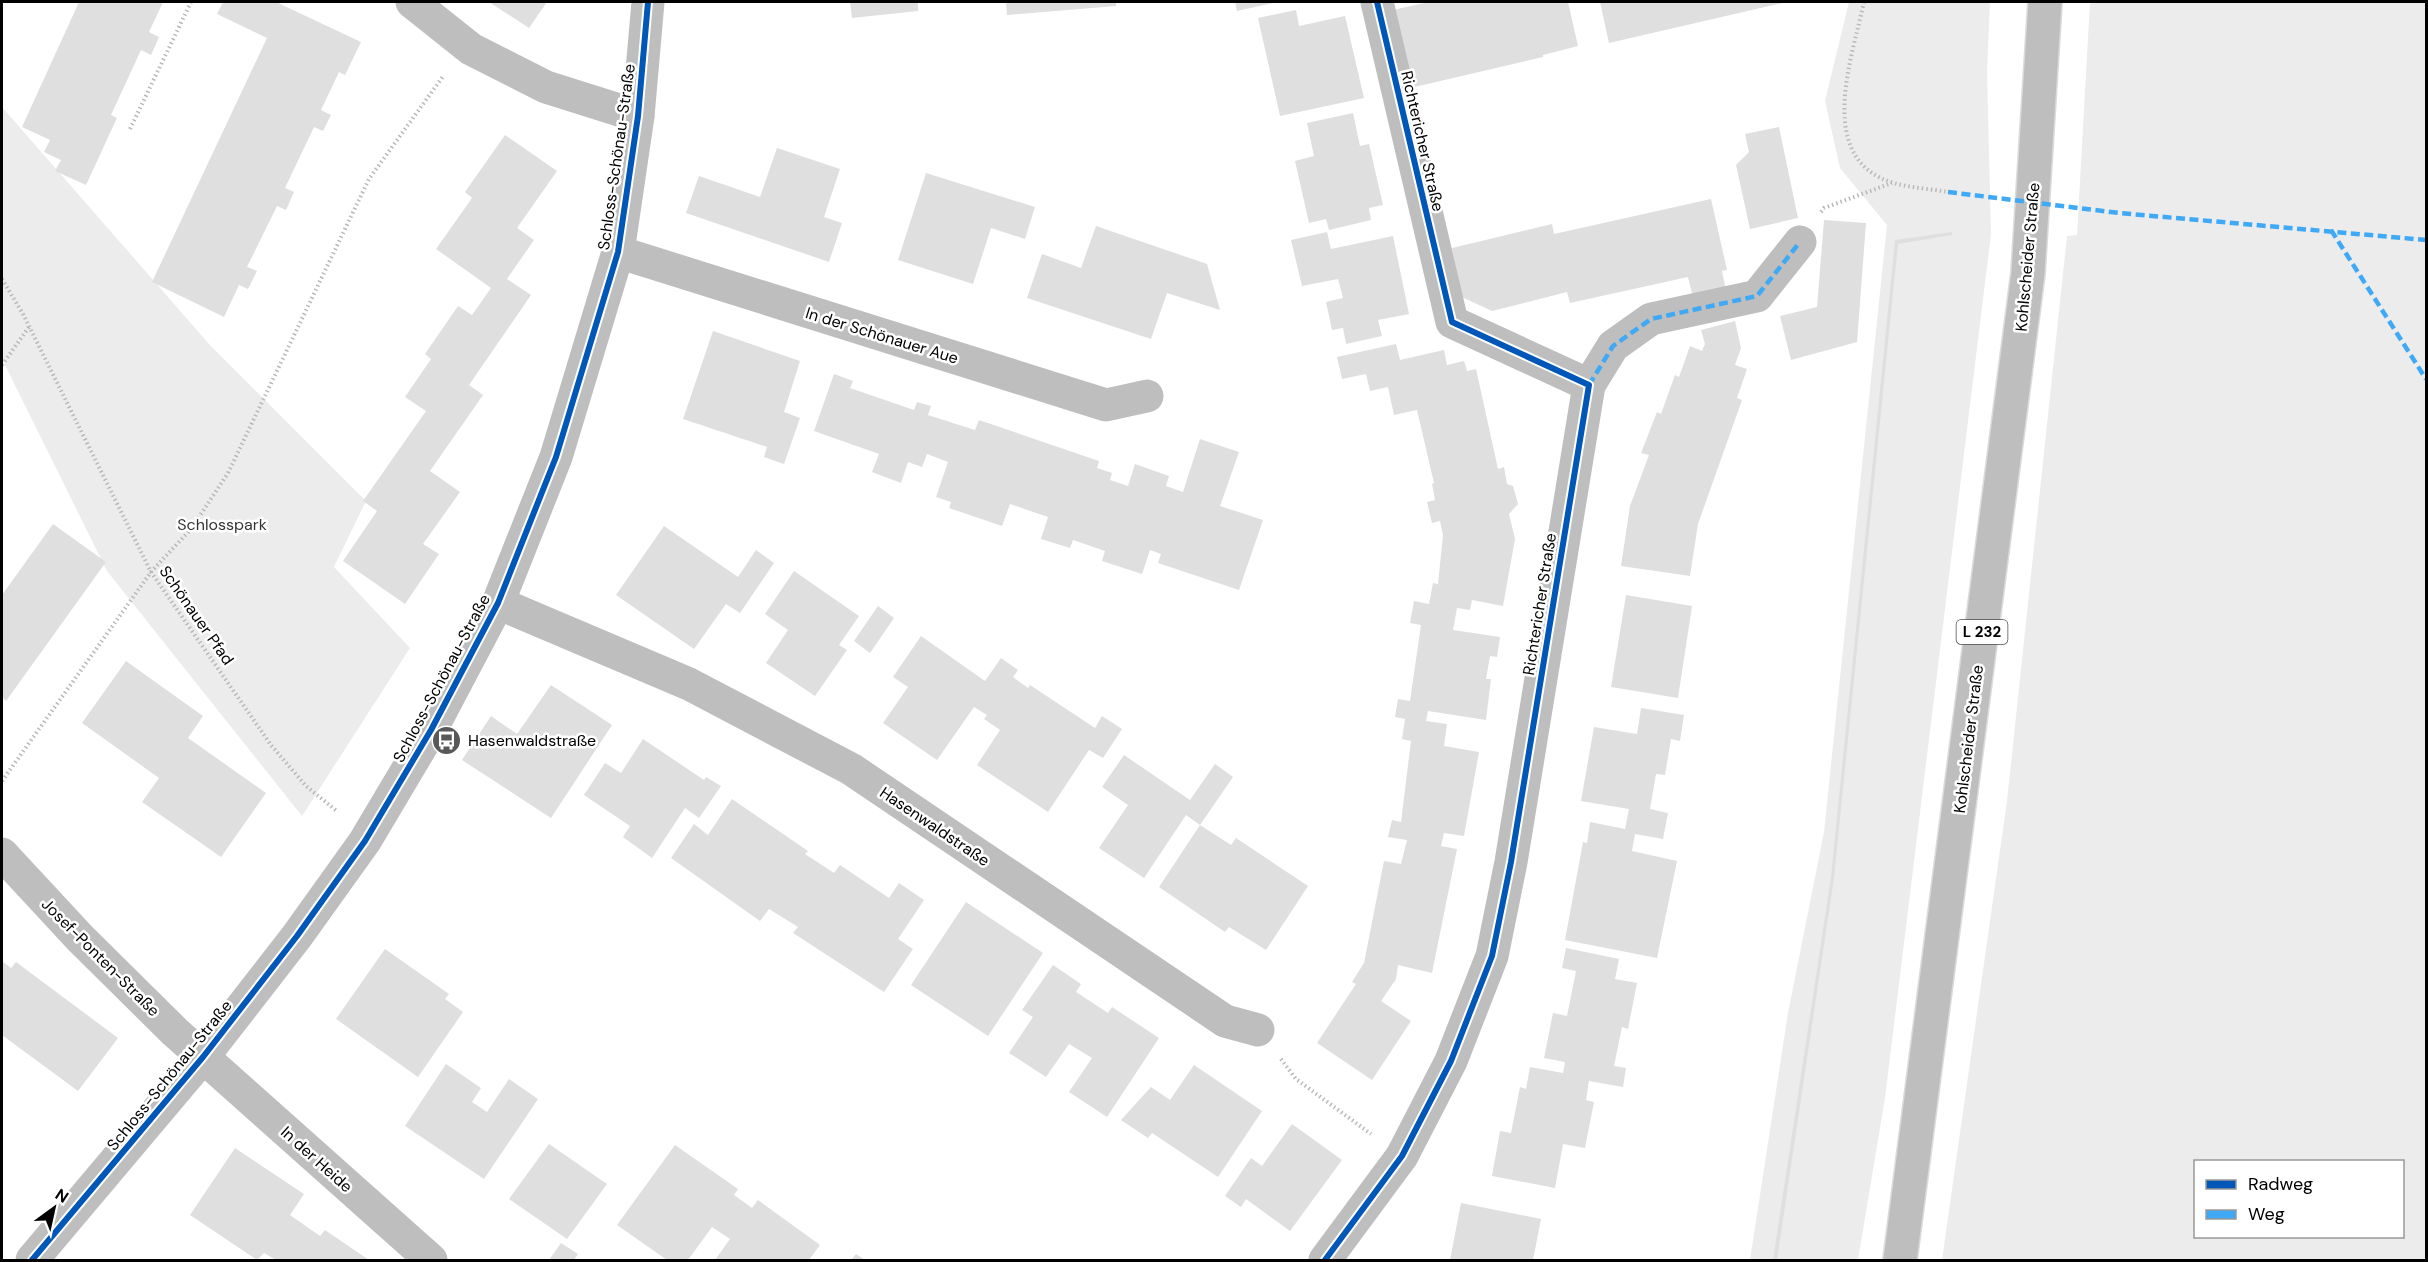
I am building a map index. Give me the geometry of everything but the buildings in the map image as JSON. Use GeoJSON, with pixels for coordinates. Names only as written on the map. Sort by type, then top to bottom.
{"type":"FeatureCollection","features":[{"type":"Feature","properties":{"kind":"street"},"geometry":{"type":"LineString","coordinates":[[412,2],[465,45],[546,87],[638,116]]}},
{"type":"Feature","properties":{"kind":"street","name":"Schloss-Schönau-Straße"},"geometry":{"type":"LineString","coordinates":[[32,1260],[203,1057],[297,936],[367,837],[431,730],[498,603],[556,456],[618,252],[638,116],[648,2]]}},
{"type":"Feature","properties":{"kind":"street","name":"Richtericher Straße"},"geometry":{"type":"LineString","coordinates":[[1377,2],[1452,322],[1589,385]]}},
{"type":"Feature","properties":{"kind":"street","name":"Kohlscheider Straße"},"geometry":{"type":"LineString","coordinates":[[1900,1260],[2028,273],[2045,2]]}},
{"type":"Feature","properties":{"kind":"street","name":"Richtericher Straße"},"geometry":{"type":"LineString","coordinates":[[1334,1257],[1402,1156],[1451,1061],[1491,956],[1511,862],[1589,385],[1613,346],[1651,319],[1758,296],[1800,242]]}},
{"type":"Feature","properties":{"kind":"street","name":"In der Schönauer Aue"},"geometry":{"type":"LineString","coordinates":[[618,252],[1106,405],[1147,396]]}},
{"type":"Feature","properties":{"kind":"street","name":"Hasenwaldstraße"},"geometry":{"type":"LineString","coordinates":[[498,603],[689,684],[851,770],[1225,1021],[1258,1030]]}},
{"type":"Feature","properties":{"kind":"street","name":"Josef-Ponten-Straße"},"geometry":{"type":"LineString","coordinates":[[2,854],[80,938],[203,1057]]}},
{"type":"Feature","properties":{"kind":"street","name":"In der Heide"},"geometry":{"type":"LineString","coordinates":[[203,1057],[431,1260]]}},
{"type":"Feature","properties":{"kind":"path"},"geometry":{"type":"LineString","coordinates":[[130,129],[190,2]]}},
{"type":"Feature","properties":{"kind":"path"},"geometry":{"type":"LineString","coordinates":[[1864,2],[1843,102],[1846,141],[1866,167],[1892,183],[1948,192]]}},
{"type":"Feature","properties":{"kind":"path"},"geometry":{"type":"LineString","coordinates":[[2,782],[151,572],[191,529],[228,473],[369,179],[465,45]]}},
{"type":"Feature","properties":{"kind":"path"},"geometry":{"type":"LineString","coordinates":[[1800,242],[1824,208],[1892,183]]}},
{"type":"Feature","properties":{"kind":"path"},"geometry":{"type":"LineString","coordinates":[[2,365],[29,327]]}},
{"type":"Feature","properties":{"kind":"path"},"geometry":{"type":"LineString","coordinates":[[1258,1030],[1296,1079],[1402,1156]]}},
{"type":"Feature","properties":{"kind":"green space"},"geometry":{"type":"Polygon","coordinates":[[[1849,2],[1990,2],[1987,72],[1991,234],[1885,1098],[1858,1260],[1750,1260],[1788,1013],[1824,832],[1887,225],[1840,168],[1825,101],[1849,2]]]}},
{"type":"Feature","properties":{"kind":"green space"},"geometry":{"type":"Polygon","coordinates":[[[2090,2],[2426,2],[2426,1260],[1942,1260],[2007,801],[2067,236],[2077,235],[2090,2]]]}},
{"type":"Feature","properties":{"kind":"green space","name":"Schlosspark"},"geometry":{"type":"Polygon","coordinates":[[[2,107],[209,344],[366,501],[334,567],[410,648],[302,816],[107,571],[2,359],[2,107]]]}},
{"type":"Feature","properties":{"kind":"marked path"},"geometry":{"type":"LineString","coordinates":[[1948,192],[2119,213],[2426,240]]}},
{"type":"Feature","properties":{"kind":"marked path"},"geometry":{"type":"LineString","coordinates":[[2331,230],[2426,379]]}},
{"type":"Feature","properties":{"kind":"marked path"},"geometry":{"type":"LineString","coordinates":[[1589,385],[1613,346],[1651,319],[1757,296],[1800,242]]}},
{"type":"Feature","properties":{"kind":"cycle path"},"geometry":{"type":"LineString","coordinates":[[32,1260],[203,1057],[297,936],[365,841],[431,730],[498,603],[556,457],[618,252],[638,116],[648,2]]}},
{"type":"Feature","properties":{"kind":"cycle path"},"geometry":{"type":"LineString","coordinates":[[1325,1260],[1402,1156],[1451,1061],[1492,956],[1511,862],[1589,385],[1452,322],[1377,2]]}},
{"type":"Feature","properties":{"kind":"place","name":"Hasenwaldstraße"},"geometry":{"type":"Point","coordinates":[447,740]}}]}
